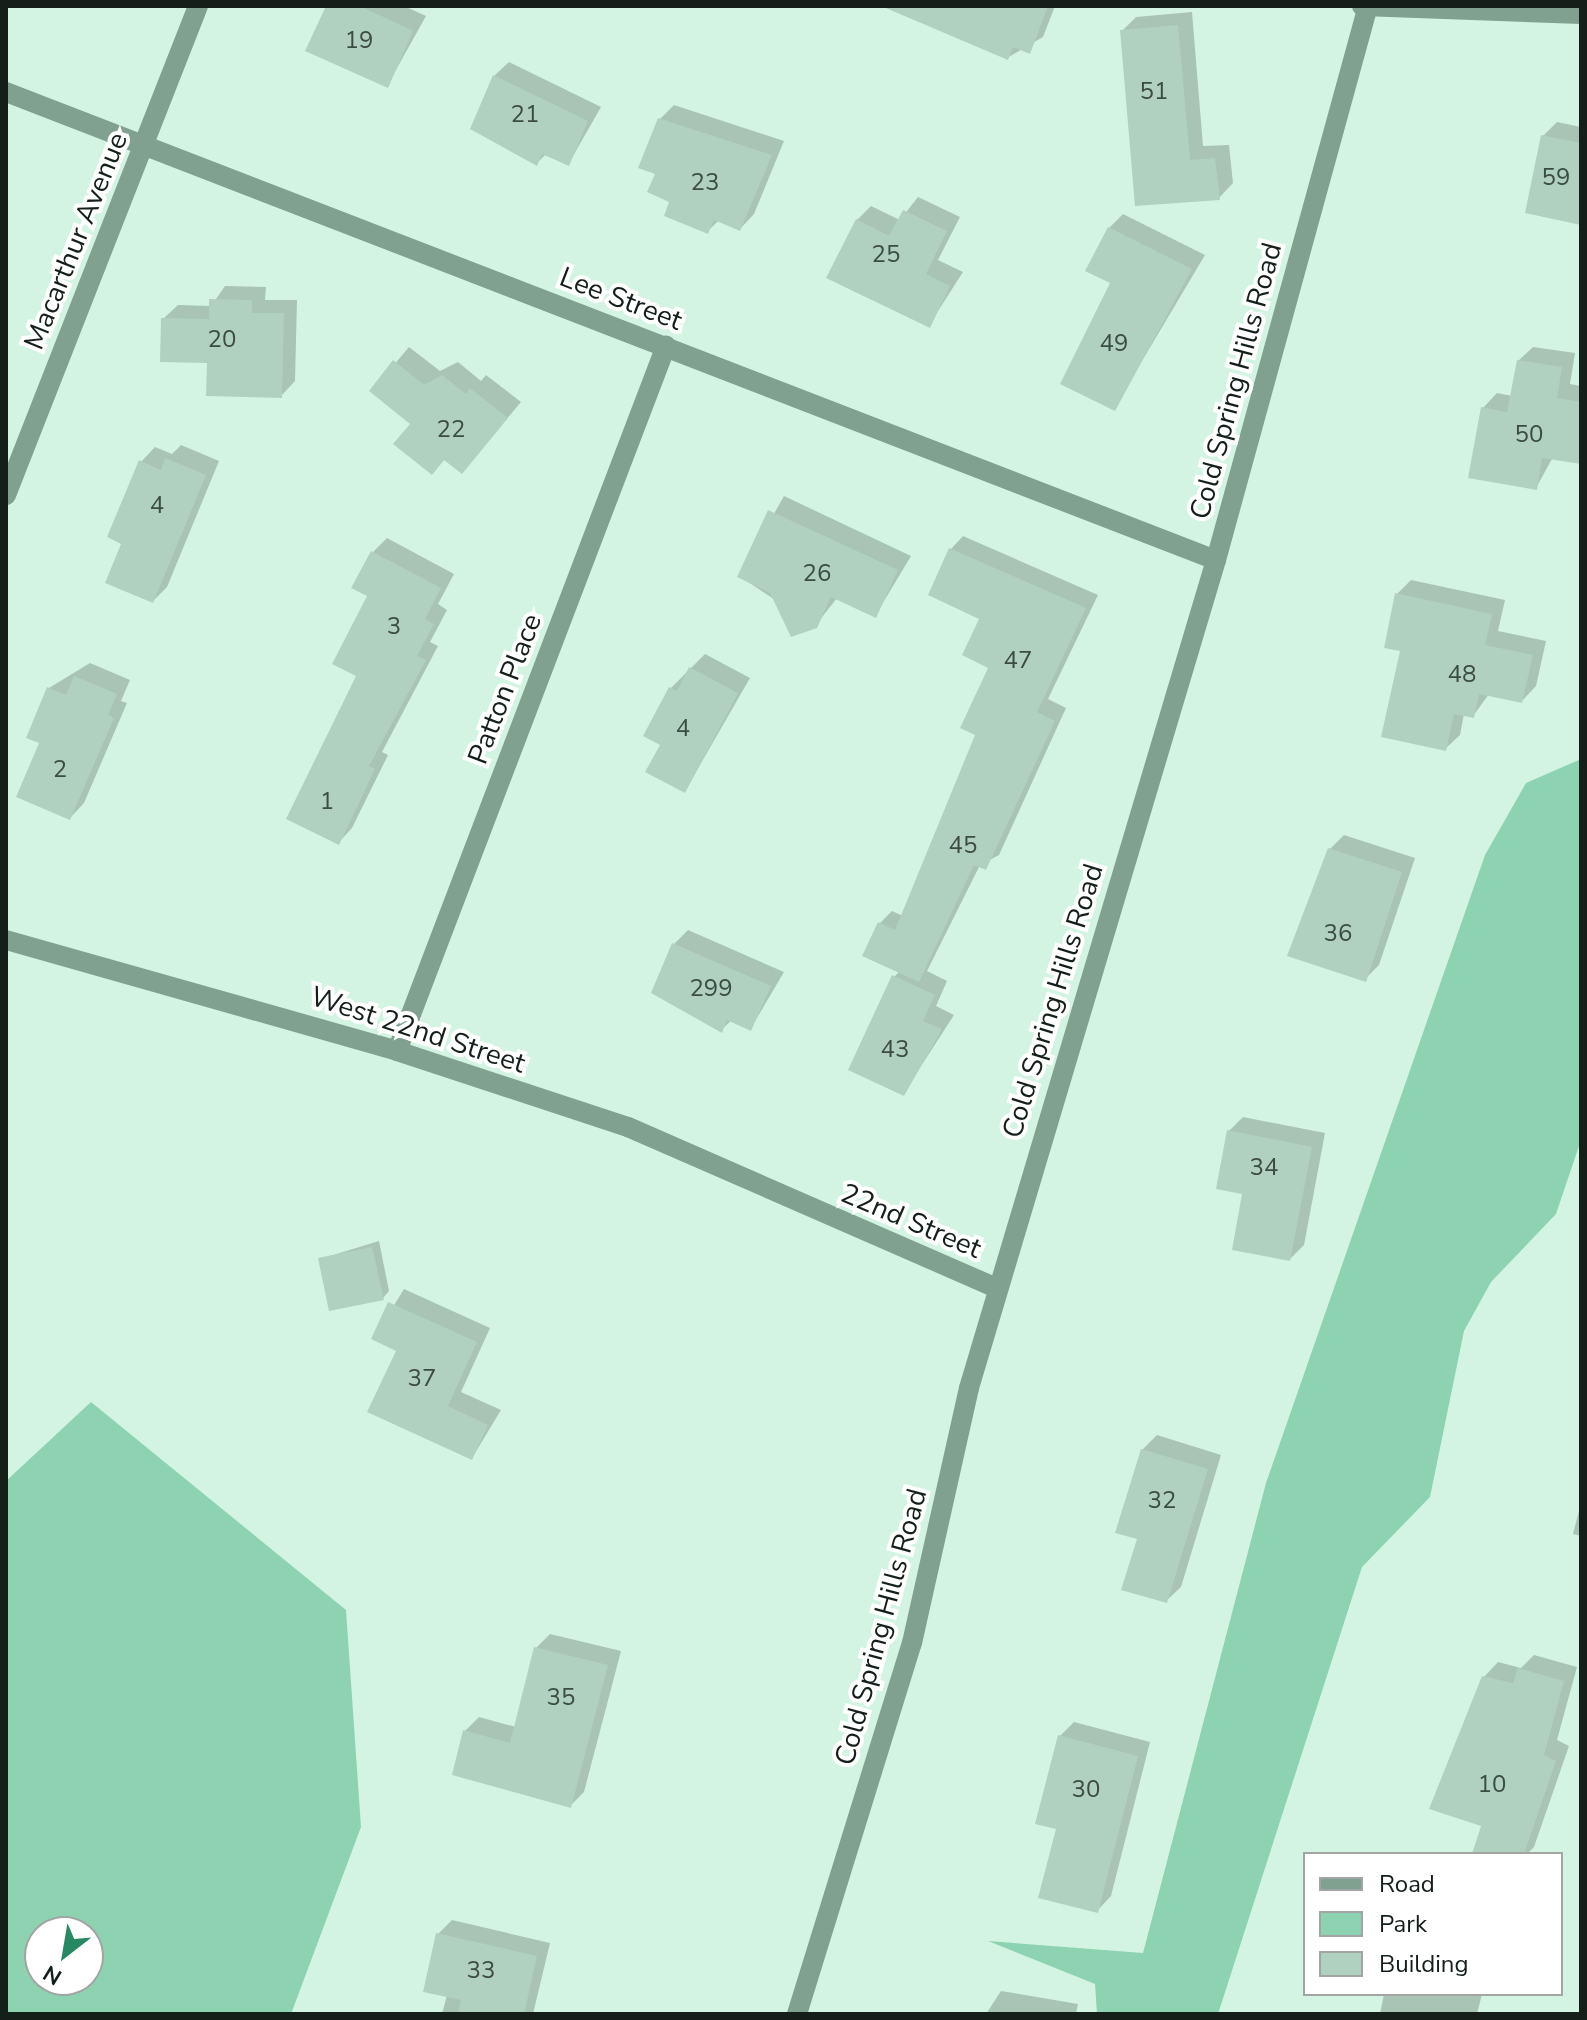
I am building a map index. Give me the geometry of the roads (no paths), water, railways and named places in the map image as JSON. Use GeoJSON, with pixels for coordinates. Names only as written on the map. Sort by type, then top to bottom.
{"type":"FeatureCollection","features":[{"type":"Feature","properties":{"kind":"street","name":"Macarthur Avenue"},"geometry":{"type":"LineString","coordinates":[[6,495],[198,6]]}},
{"type":"Feature","properties":{"kind":"street"},"geometry":{"type":"LineString","coordinates":[[1366,7],[1581,14]]}},
{"type":"Feature","properties":{"kind":"street","name":"Cold Spring Hills Road"},"geometry":{"type":"LineString","coordinates":[[797,2014],[912,1643],[998,1289],[1216,560],[1366,7]]}},
{"type":"Feature","properties":{"kind":"street","name":"Lee Street"},"geometry":{"type":"LineString","coordinates":[[6,92],[1216,560]]}},
{"type":"Feature","properties":{"kind":"street","name":"Patton Place"},"geometry":{"type":"LineString","coordinates":[[397,1051],[666,346]]}},
{"type":"Feature","properties":{"kind":"street","name":"West 22nd Street"},"geometry":{"type":"LineString","coordinates":[[6,940],[397,1051],[628,1127],[803,1204]]}},
{"type":"Feature","properties":{"kind":"street","name":"22nd Street"},"geometry":{"type":"LineString","coordinates":[[803,1204],[998,1289]]}}]}
